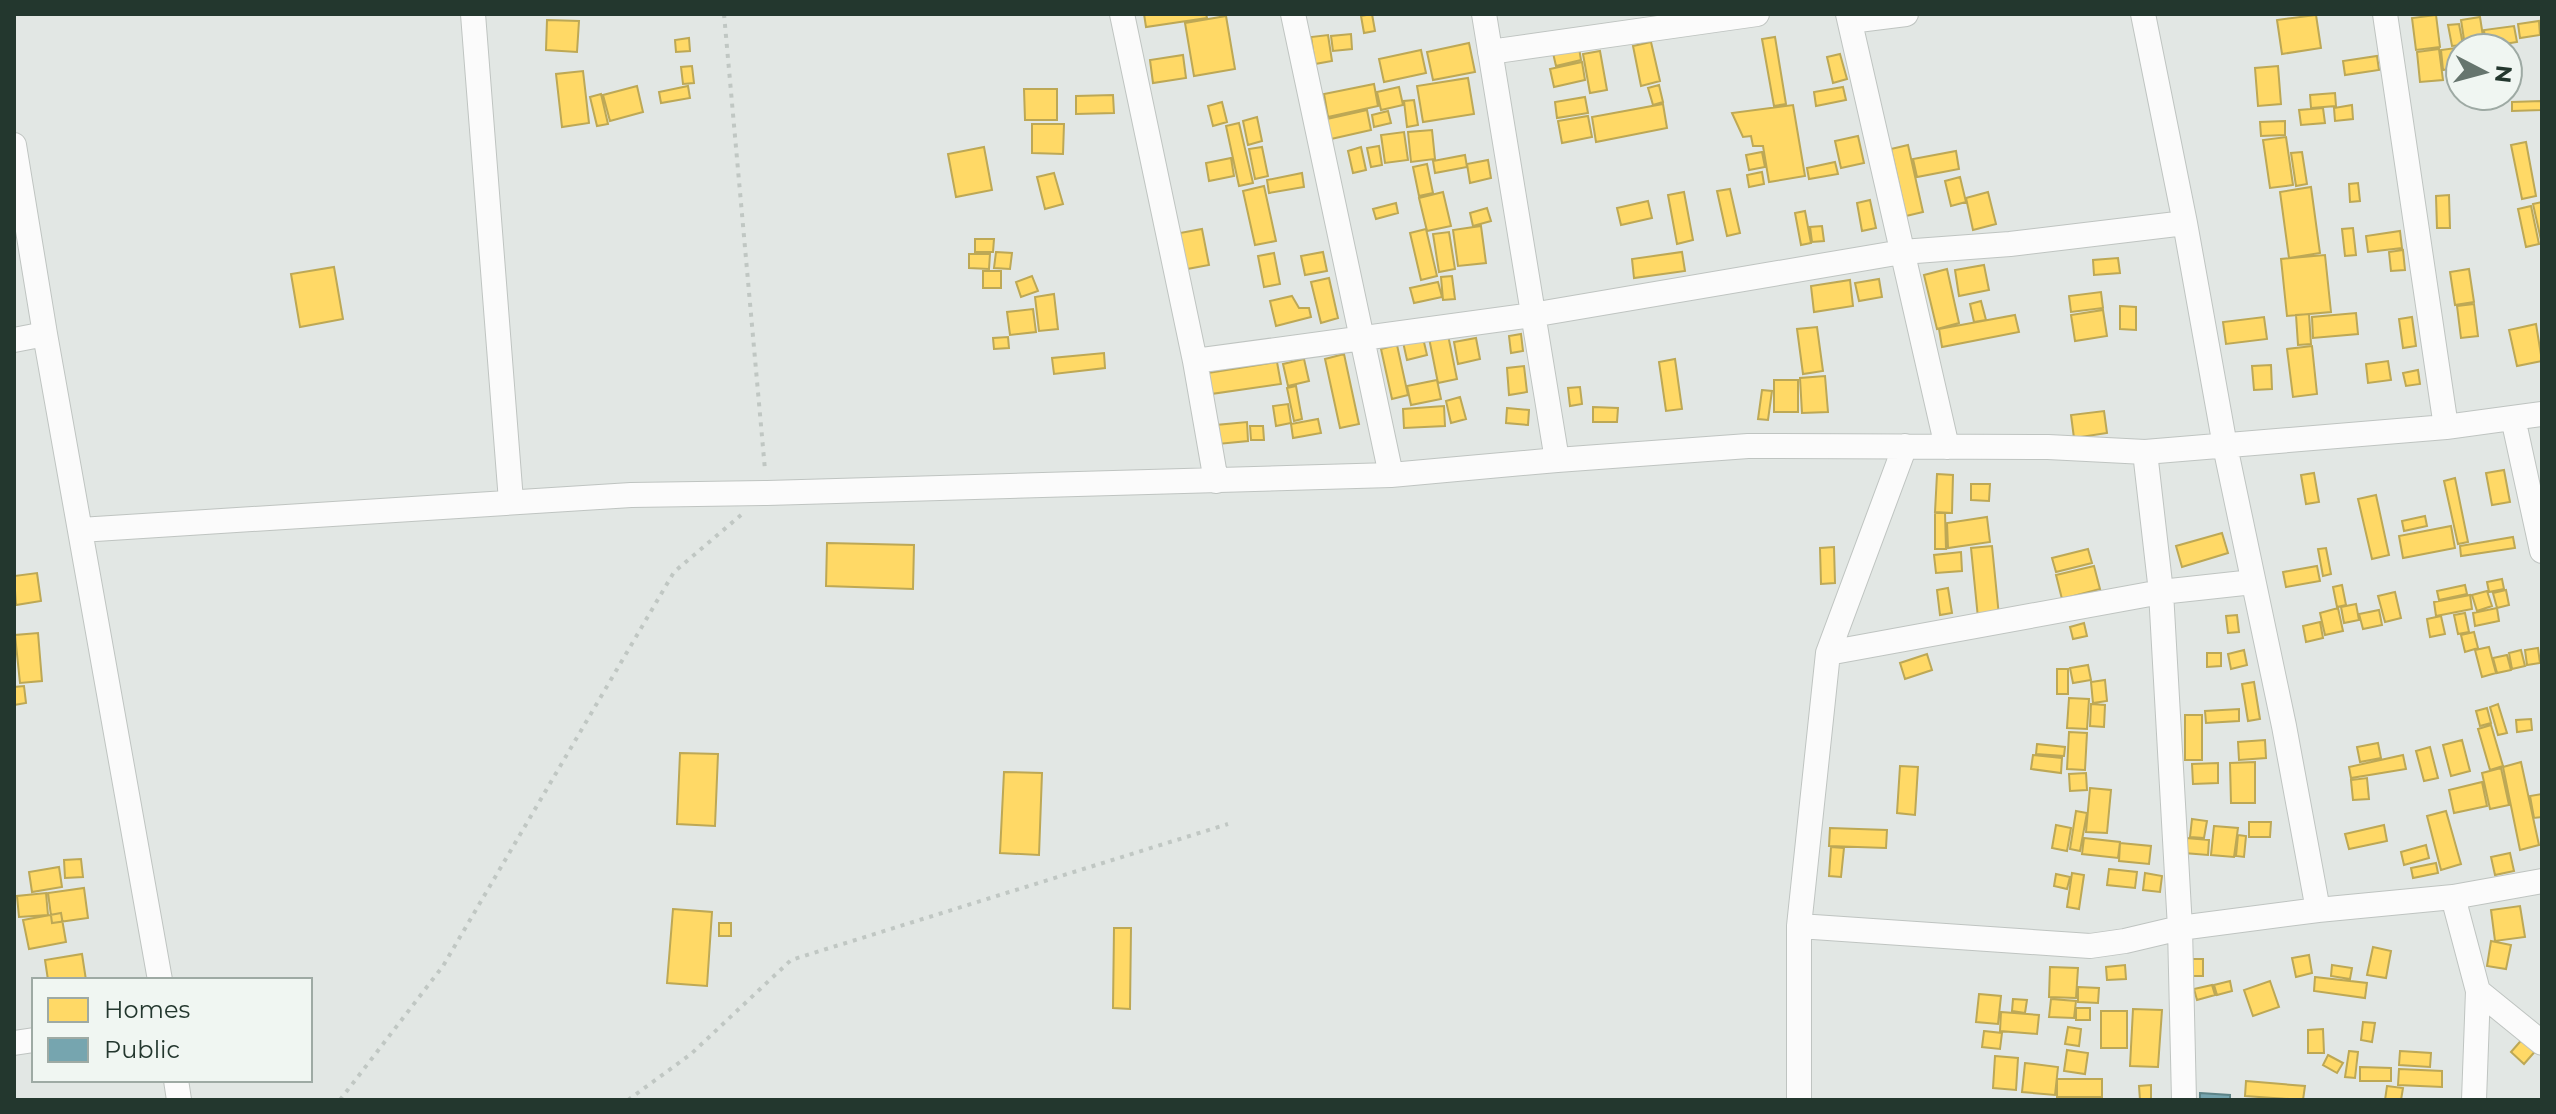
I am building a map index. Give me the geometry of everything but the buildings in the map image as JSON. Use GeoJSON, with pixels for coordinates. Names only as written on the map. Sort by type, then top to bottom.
{"type":"FeatureCollection","features":[{"type":"Feature","properties":{"kind":"street"},"geometry":{"type":"LineString","coordinates":[[473,14],[511,501]]}},
{"type":"Feature","properties":{"kind":"street"},"geometry":{"type":"LineString","coordinates":[[1122,14],[1195,361],[1216,481]]}},
{"type":"Feature","properties":{"kind":"street"},"geometry":{"type":"LineString","coordinates":[[1293,14],[1391,475]]}},
{"type":"Feature","properties":{"kind":"street"},"geometry":{"type":"LineString","coordinates":[[1484,14],[1557,460]]}},
{"type":"Feature","properties":{"kind":"street"},"geometry":{"type":"LineString","coordinates":[[1490,52],[1757,14]]}},
{"type":"Feature","properties":{"kind":"street"},"geometry":{"type":"LineString","coordinates":[[1906,14],[1849,18],[1947,447]]}},
{"type":"Feature","properties":{"kind":"street"},"geometry":{"type":"LineString","coordinates":[[2143,14],[2318,910]]}},
{"type":"Feature","properties":{"kind":"street"},"geometry":{"type":"LineString","coordinates":[[2385,14],[2446,427]]}},
{"type":"Feature","properties":{"kind":"street"},"geometry":{"type":"LineString","coordinates":[[14,145],[160,978]]}},
{"type":"Feature","properties":{"kind":"street"},"geometry":{"type":"LineString","coordinates":[[1195,361],[1532,315],[1902,252],[2010,244],[2185,223]]}},
{"type":"Feature","properties":{"kind":"street"},"geometry":{"type":"LineString","coordinates":[[14,340],[45,334]]}},
{"type":"Feature","properties":{"kind":"street"},"geometry":{"type":"LineString","coordinates":[[80,530],[631,495],[1391,475],[1748,446],[2048,447],[2145,452],[2446,427],[2542,414]]}},
{"type":"Feature","properties":{"kind":"street"},"geometry":{"type":"LineString","coordinates":[[2513,418],[2542,551]]}},
{"type":"Feature","properties":{"kind":"street"},"geometry":{"type":"LineString","coordinates":[[1799,1100],[1799,926],[1828,653],[1905,446]]}},
{"type":"Feature","properties":{"kind":"street"},"geometry":{"type":"LineString","coordinates":[[2145,452],[2161,592],[2180,928],[2184,1100]]}},
{"type":"Feature","properties":{"kind":"street"},"geometry":{"type":"LineString","coordinates":[[1828,653],[2161,592],[2253,582]]}},
{"type":"Feature","properties":{"kind":"street"},"geometry":{"type":"LineString","coordinates":[[1799,926],[2090,946],[2180,928],[2453,897],[2542,881]]}},
{"type":"Feature","properties":{"kind":"street"},"geometry":{"type":"LineString","coordinates":[[2453,897],[2478,991],[2474,1100]]}},
{"type":"Feature","properties":{"kind":"street"},"geometry":{"type":"LineString","coordinates":[[2478,991],[2542,1043]]}},
{"type":"Feature","properties":{"kind":"path"},"geometry":{"type":"LineString","coordinates":[[340,1100],[443,966],[674,572],[767,493],[724,14]]}},
{"type":"Feature","properties":{"kind":"path"},"geometry":{"type":"LineString","coordinates":[[628,1100],[691,1054],[791,960],[1228,824]]}}]}
